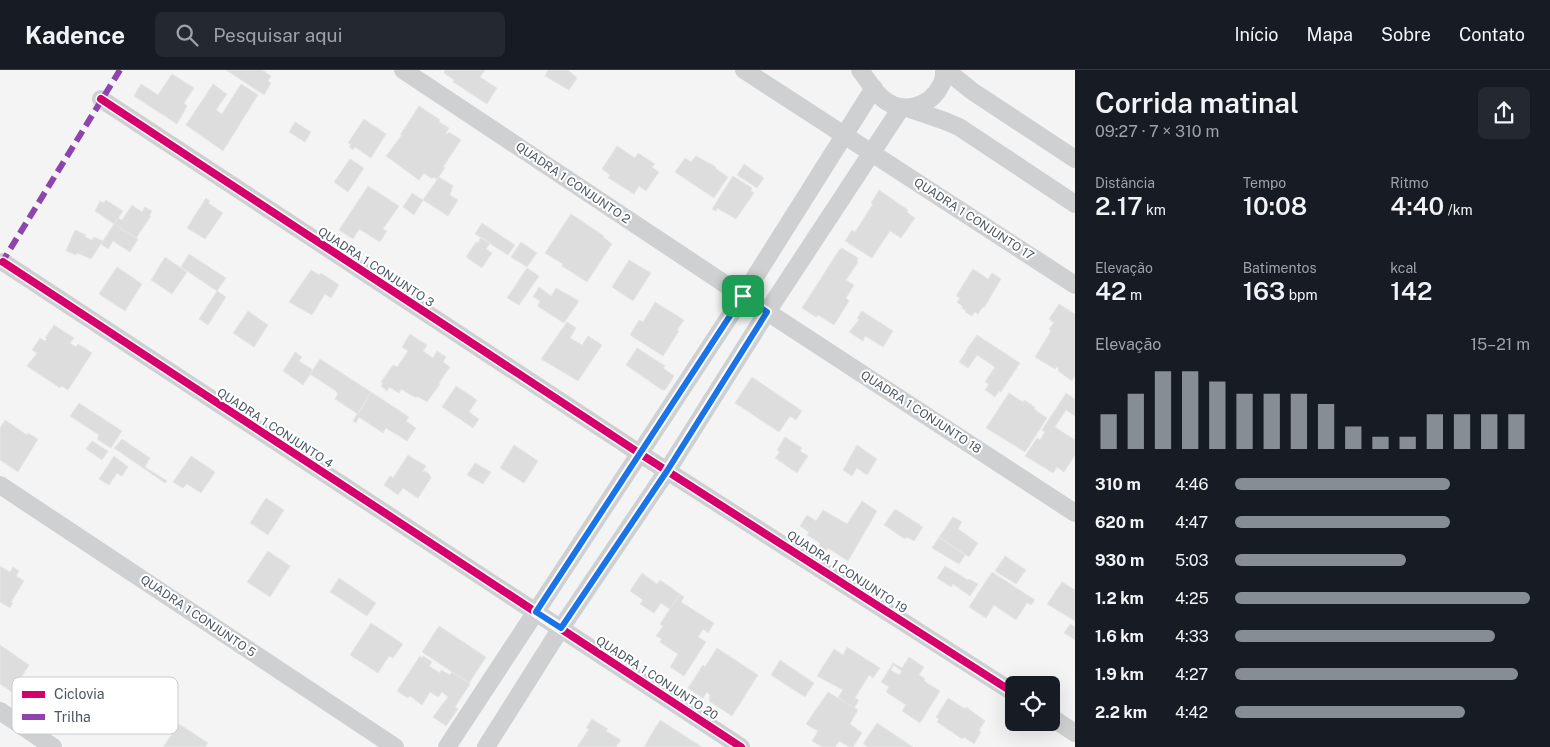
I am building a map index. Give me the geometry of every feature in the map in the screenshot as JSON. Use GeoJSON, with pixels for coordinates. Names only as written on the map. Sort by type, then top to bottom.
{"type":"FeatureCollection","features":[{"type":"Feature","properties":{"kind":"street","name":"QUADRA 1 CONJUNTO 2"},"geometry":{"type":"LineString","coordinates":[[403,70],[767,312]]}},
{"type":"Feature","properties":{"kind":"street","name":"QUADRA 1 CONJUNTO 17"},"geometry":{"type":"LineString","coordinates":[[744,70],[1075,285]]}},
{"type":"Feature","properties":{"kind":"street"},"geometry":{"type":"LineString","coordinates":[[860,70],[872,81],[881,98],[891,104],[945,121],[959,128],[1075,204]]}},
{"type":"Feature","properties":{"kind":"street"},"geometry":{"type":"LineString","coordinates":[[486,747],[561,628],[667,471],[767,312],[904,108],[922,105],[934,96],[942,83],[945,70],[972,91],[1075,159]]}},
{"type":"Feature","properties":{"kind":"street"},"geometry":{"type":"LineString","coordinates":[[447,747],[743,296],[844,134],[872,81]]}},
{"type":"Feature","properties":{"kind":"street","name":"QUADRA 1 CONJUNTO 3"},"geometry":{"type":"LineString","coordinates":[[101,99],[667,471]]}},
{"type":"Feature","properties":{"kind":"street","name":"QUADRA 1 CONJUNTO 4"},"geometry":{"type":"LineString","coordinates":[[2,262],[561,628]]}},
{"type":"Feature","properties":{"kind":"street","name":"QUADRA 1 CONJUNTO 18"},"geometry":{"type":"LineString","coordinates":[[767,312],[1075,513]]}},
{"type":"Feature","properties":{"kind":"street","name":"QUADRA 1 CONJUNTO 19"},"geometry":{"type":"LineString","coordinates":[[667,471],[1005,687]]}},
{"type":"Feature","properties":{"kind":"street","name":"QUADRA 1 CONJUNTO 5"},"geometry":{"type":"LineString","coordinates":[[0,485],[395,747]]}},
{"type":"Feature","properties":{"kind":"street","name":"QUADRA 1 CONJUNTO 20"},"geometry":{"type":"LineString","coordinates":[[561,628],[741,747]]}},
{"type":"Feature","properties":{"kind":"street"},"geometry":{"type":"LineString","coordinates":[[0,712],[12,720]]}},
{"type":"Feature","properties":{"kind":"street"},"geometry":{"type":"LineString","coordinates":[[1060,723],[1075,733]]}},
{"type":"Feature","properties":{"kind":"street"},"geometry":{"type":"LineString","coordinates":[[33,734],[53,747]]}},
{"type":"Feature","properties":{"kind":"building"},"geometry":{"type":"Polygon","coordinates":[[[226,70],[262,70],[271,76],[268,81],[271,83],[264,95],[226,70]]]}},
{"type":"Feature","properties":{"kind":"building"},"geometry":{"type":"Polygon","coordinates":[[[445,70],[485,70],[480,77],[497,88],[487,104],[453,82],[454,80],[444,73],[445,70]]]}},
{"type":"Feature","properties":{"kind":"building"},"geometry":{"type":"Polygon","coordinates":[[[548,70],[568,70],[577,78],[569,90],[545,76],[548,70]]]}},
{"type":"Feature","properties":{"kind":"building"},"geometry":{"type":"Polygon","coordinates":[[[172,74],[194,88],[184,103],[187,106],[177,124],[134,96],[141,84],[158,95],[172,74]]]}},
{"type":"Feature","properties":{"kind":"building"},"geometry":{"type":"Polygon","coordinates":[[[213,84],[227,94],[216,110],[222,114],[241,84],[258,95],[223,151],[186,125],[213,84]]]}},
{"type":"Feature","properties":{"kind":"building"},"geometry":{"type":"Polygon","coordinates":[[[419,106],[449,128],[447,134],[449,132],[461,140],[437,179],[433,177],[432,179],[424,173],[419,180],[386,156],[402,135],[400,135],[419,106]]]}},
{"type":"Feature","properties":{"kind":"building"},"geometry":{"type":"Polygon","coordinates":[[[364,119],[386,134],[371,158],[355,147],[353,150],[349,147],[351,144],[348,143],[364,119]]]}},
{"type":"Feature","properties":{"kind":"building"},"geometry":{"type":"Polygon","coordinates":[[[295,122],[311,132],[305,142],[289,132],[295,122]]]}},
{"type":"Feature","properties":{"kind":"building"},"geometry":{"type":"Polygon","coordinates":[[[617,146],[635,158],[638,153],[655,164],[652,167],[659,172],[646,191],[639,186],[634,194],[608,178],[610,175],[602,169],[617,146]]]}},
{"type":"Feature","properties":{"kind":"building"},"geometry":{"type":"Polygon","coordinates":[[[696,156],[716,167],[728,177],[714,198],[675,172],[685,158],[691,162],[696,156]]]}},
{"type":"Feature","properties":{"kind":"building"},"geometry":{"type":"Polygon","coordinates":[[[350,159],[364,168],[348,192],[334,182],[350,159]]]}},
{"type":"Feature","properties":{"kind":"building"},"geometry":{"type":"Polygon","coordinates":[[[744,164],[764,178],[757,188],[737,175],[744,164]]]}},
{"type":"Feature","properties":{"kind":"building"},"geometry":{"type":"Polygon","coordinates":[[[733,176],[752,188],[751,191],[754,193],[736,219],[717,208],[716,211],[712,209],[733,176]]]}},
{"type":"Feature","properties":{"kind":"building"},"geometry":{"type":"Polygon","coordinates":[[[439,177],[453,186],[450,195],[458,200],[448,216],[423,200],[439,177]]]}},
{"type":"Feature","properties":{"kind":"building"},"geometry":{"type":"Polygon","coordinates":[[[368,186],[399,206],[383,229],[387,231],[380,242],[359,229],[353,239],[339,230],[368,186]]]}},
{"type":"Feature","properties":{"kind":"building"},"geometry":{"type":"Polygon","coordinates":[[[879,190],[908,210],[907,212],[915,218],[901,238],[890,231],[872,258],[845,241],[852,230],[855,232],[873,204],[871,203],[879,190]]]}},
{"type":"Feature","properties":{"kind":"building"},"geometry":{"type":"Polygon","coordinates":[[[412,193],[423,200],[414,215],[403,207],[412,193]]]}},
{"type":"Feature","properties":{"kind":"building"},"geometry":{"type":"Polygon","coordinates":[[[206,198],[210,201],[208,203],[223,213],[205,239],[187,228],[206,198]]]}},
{"type":"Feature","properties":{"kind":"building"},"geometry":{"type":"Polygon","coordinates":[[[106,200],[123,211],[114,224],[95,211],[100,201],[104,203],[106,200]]]}},
{"type":"Feature","properties":{"kind":"building"},"geometry":{"type":"Polygon","coordinates":[[[132,205],[142,212],[145,207],[152,211],[149,216],[151,216],[136,238],[114,224],[118,218],[122,220],[132,205]]]}},
{"type":"Feature","properties":{"kind":"building"},"geometry":{"type":"Polygon","coordinates":[[[571,214],[604,236],[612,244],[587,282],[545,253],[571,214]]]}},
{"type":"Feature","properties":{"kind":"building"},"geometry":{"type":"Polygon","coordinates":[[[482,223],[515,245],[508,255],[475,234],[482,223]]]}},
{"type":"Feature","properties":{"kind":"building"},"geometry":{"type":"Polygon","coordinates":[[[114,224],[138,239],[130,252],[113,241],[108,249],[101,244],[114,224]]]}},
{"type":"Feature","properties":{"kind":"building"},"geometry":{"type":"Polygon","coordinates":[[[75,230],[92,240],[94,237],[103,241],[91,259],[66,251],[75,230]]]}},
{"type":"Feature","properties":{"kind":"building"},"geometry":{"type":"Polygon","coordinates":[[[481,237],[490,243],[486,249],[492,253],[482,268],[466,257],[481,237]]]}},
{"type":"Feature","properties":{"kind":"building"},"geometry":{"type":"Polygon","coordinates":[[[521,242],[537,253],[527,267],[511,257],[521,242]]]}},
{"type":"Feature","properties":{"kind":"building"},"geometry":{"type":"Polygon","coordinates":[[[842,248],[858,258],[858,262],[846,280],[854,285],[846,298],[849,301],[834,325],[802,308],[842,248]]]}},
{"type":"Feature","properties":{"kind":"building"},"geometry":{"type":"Polygon","coordinates":[[[189,254],[226,278],[217,291],[181,267],[189,254]]]}},
{"type":"Feature","properties":{"kind":"building"},"geometry":{"type":"Polygon","coordinates":[[[165,257],[187,272],[172,294],[151,280],[165,257]]]}},
{"type":"Feature","properties":{"kind":"building"},"geometry":{"type":"Polygon","coordinates":[[[629,260],[651,273],[633,301],[612,287],[629,260]]]}},
{"type":"Feature","properties":{"kind":"building"},"geometry":{"type":"Polygon","coordinates":[[[117,267],[142,284],[125,311],[99,294],[117,267]]]}},
{"type":"Feature","properties":{"kind":"building"},"geometry":{"type":"Polygon","coordinates":[[[527,268],[539,276],[519,305],[507,298],[527,268]]]}},
{"type":"Feature","properties":{"kind":"building"},"geometry":{"type":"Polygon","coordinates":[[[973,269],[988,279],[992,273],[1001,279],[984,308],[978,314],[975,312],[972,316],[965,312],[963,307],[957,302],[960,298],[956,296],[973,269]]]}},
{"type":"Feature","properties":{"kind":"building"},"geometry":{"type":"Polygon","coordinates":[[[311,270],[319,275],[321,273],[339,285],[331,298],[325,294],[312,315],[289,302],[311,270]]]}},
{"type":"Feature","properties":{"kind":"building"},"geometry":{"type":"Polygon","coordinates":[[[539,287],[551,296],[556,288],[579,301],[564,323],[539,307],[540,301],[533,297],[539,287]]]}},
{"type":"Feature","properties":{"kind":"building"},"geometry":{"type":"Polygon","coordinates":[[[217,291],[226,297],[208,325],[199,319],[217,291]]]}},
{"type":"Feature","properties":{"kind":"building"},"geometry":{"type":"Polygon","coordinates":[[[655,302],[684,320],[663,356],[630,335],[639,320],[643,322],[655,302]]]}},
{"type":"Feature","properties":{"kind":"building"},"geometry":{"type":"Polygon","coordinates":[[[1059,304],[1075,314],[1075,376],[1072,381],[1058,371],[1057,367],[1055,369],[1035,357],[1051,331],[1049,329],[1054,323],[1049,319],[1059,304]]]}},
{"type":"Feature","properties":{"kind":"building"},"geometry":{"type":"Polygon","coordinates":[[[248,311],[268,325],[254,347],[233,333],[248,311]]]}},
{"type":"Feature","properties":{"kind":"building"},"geometry":{"type":"Polygon","coordinates":[[[862,311],[893,331],[883,347],[865,336],[863,341],[849,332],[859,320],[857,318],[862,311]]]}},
{"type":"Feature","properties":{"kind":"building"},"geometry":{"type":"Polygon","coordinates":[[[567,322],[576,328],[570,338],[582,345],[588,336],[602,345],[578,381],[541,359],[567,322]]]}},
{"type":"Feature","properties":{"kind":"building"},"geometry":{"type":"Polygon","coordinates":[[[54,325],[74,338],[70,343],[76,347],[78,344],[92,353],[68,390],[62,386],[60,388],[27,366],[37,353],[32,350],[40,338],[45,341],[47,339],[45,338],[54,325]]]}},
{"type":"Feature","properties":{"kind":"building"},"geometry":{"type":"Polygon","coordinates":[[[410,334],[427,345],[423,351],[433,358],[437,351],[446,357],[443,362],[450,367],[427,402],[401,389],[399,393],[389,387],[387,391],[381,386],[383,383],[381,382],[393,365],[397,367],[408,351],[402,347],[410,334]]]}},
{"type":"Feature","properties":{"kind":"building"},"geometry":{"type":"Polygon","coordinates":[[[977,335],[1020,363],[1001,392],[999,391],[995,397],[985,390],[989,384],[985,382],[995,367],[977,355],[968,368],[959,362],[977,335]]]}},
{"type":"Feature","properties":{"kind":"building"},"geometry":{"type":"Polygon","coordinates":[[[637,348],[665,366],[663,368],[674,376],[665,390],[662,390],[626,365],[637,348]]]}},
{"type":"Feature","properties":{"kind":"building"},"geometry":{"type":"Polygon","coordinates":[[[295,352],[302,357],[299,361],[313,370],[303,385],[283,371],[295,352]]]}},
{"type":"Feature","properties":{"kind":"building"},"geometry":{"type":"Polygon","coordinates":[[[320,359],[371,392],[358,414],[335,399],[338,394],[336,391],[310,374],[320,359]]]}},
{"type":"Feature","properties":{"kind":"building"},"geometry":{"type":"Polygon","coordinates":[[[752,377],[802,411],[796,420],[790,416],[779,432],[735,403],[752,377]]]}},
{"type":"Feature","properties":{"kind":"building"},"geometry":{"type":"Polygon","coordinates":[[[456,386],[477,400],[469,412],[479,419],[473,428],[442,407],[456,386]]]}},
{"type":"Feature","properties":{"kind":"building"},"geometry":{"type":"Polygon","coordinates":[[[371,392],[409,417],[406,421],[416,428],[407,441],[386,428],[383,433],[359,417],[356,423],[353,421],[371,392]]]}},
{"type":"Feature","properties":{"kind":"building"},"geometry":{"type":"Polygon","coordinates":[[[1009,393],[1035,407],[1034,409],[1047,418],[1025,452],[986,428],[1009,393]]]}},
{"type":"Feature","properties":{"kind":"building"},"geometry":{"type":"Polygon","coordinates":[[[1066,393],[1075,399],[1075,416],[1066,410],[1055,427],[1075,440],[1075,455],[1064,472],[1057,467],[1053,473],[1025,456],[1037,438],[1040,440],[1045,432],[1042,430],[1066,393]]]}},
{"type":"Feature","properties":{"kind":"building"},"geometry":{"type":"Polygon","coordinates":[[[79,403],[122,431],[111,448],[97,439],[99,435],[70,416],[79,403]]]}},
{"type":"Feature","properties":{"kind":"building"},"geometry":{"type":"Polygon","coordinates":[[[5,420],[27,435],[28,433],[38,439],[18,472],[0,460],[0,428],[5,420]]]}},
{"type":"Feature","properties":{"kind":"building"},"geometry":{"type":"Polygon","coordinates":[[[785,437],[802,448],[800,451],[808,456],[797,473],[775,458],[780,452],[777,450],[785,437]]]}},
{"type":"Feature","properties":{"kind":"building"},"geometry":{"type":"Polygon","coordinates":[[[122,439],[150,458],[145,467],[167,481],[165,483],[114,448],[122,439]]]}},
{"type":"Feature","properties":{"kind":"building"},"geometry":{"type":"Polygon","coordinates":[[[92,441],[108,451],[102,460],[86,449],[92,441]]]}},
{"type":"Feature","properties":{"kind":"building"},"geometry":{"type":"Polygon","coordinates":[[[514,445],[538,461],[524,483],[500,468],[514,445]]]}},
{"type":"Feature","properties":{"kind":"building"},"geometry":{"type":"Polygon","coordinates":[[[857,445],[877,459],[867,475],[857,468],[852,476],[843,470],[857,445]]]}},
{"type":"Feature","properties":{"kind":"building"},"geometry":{"type":"Polygon","coordinates":[[[408,455],[426,466],[422,472],[425,471],[431,478],[418,498],[403,488],[398,495],[384,485],[390,476],[393,478],[408,455]]]}},
{"type":"Feature","properties":{"kind":"building"},"geometry":{"type":"Polygon","coordinates":[[[114,456],[128,467],[122,476],[117,473],[109,485],[99,479],[114,456]]]}},
{"type":"Feature","properties":{"kind":"building"},"geometry":{"type":"Polygon","coordinates":[[[191,456],[215,472],[201,493],[187,484],[183,488],[173,482],[191,456]]]}},
{"type":"Feature","properties":{"kind":"building"},"geometry":{"type":"Polygon","coordinates":[[[475,463],[491,472],[483,484],[467,475],[475,463]]]}},
{"type":"Feature","properties":{"kind":"building"},"geometry":{"type":"Polygon","coordinates":[[[266,498],[284,510],[268,535],[250,523],[266,498]]]}},
{"type":"Feature","properties":{"kind":"building"},"geometry":{"type":"Polygon","coordinates":[[[862,501],[877,511],[848,561],[828,548],[826,551],[820,547],[820,543],[807,535],[809,532],[800,526],[807,515],[816,521],[823,510],[847,524],[862,501]]]}},
{"type":"Feature","properties":{"kind":"building"},"geometry":{"type":"Polygon","coordinates":[[[895,509],[923,527],[914,541],[907,537],[905,539],[884,525],[895,509]]]}},
{"type":"Feature","properties":{"kind":"building"},"geometry":{"type":"Polygon","coordinates":[[[953,517],[962,522],[958,529],[978,543],[969,557],[939,537],[953,517]]]}},
{"type":"Feature","properties":{"kind":"building"},"geometry":{"type":"Polygon","coordinates":[[[939,537],[965,555],[959,564],[932,548],[939,537]]]}},
{"type":"Feature","properties":{"kind":"building"},"geometry":{"type":"Polygon","coordinates":[[[268,551],[290,566],[270,597],[247,582],[268,551]]]}},
{"type":"Feature","properties":{"kind":"building"},"geometry":{"type":"Polygon","coordinates":[[[1005,556],[1026,570],[1016,584],[995,571],[1005,556]]]}},
{"type":"Feature","properties":{"kind":"building"},"geometry":{"type":"Polygon","coordinates":[[[0,566],[10,572],[13,567],[19,571],[16,576],[24,581],[11,602],[13,603],[10,608],[0,602],[0,566]]]}},
{"type":"Feature","properties":{"kind":"building"},"geometry":{"type":"Polygon","coordinates":[[[945,566],[978,584],[970,596],[953,584],[951,587],[937,578],[945,566]]]}},
{"type":"Feature","properties":{"kind":"building"},"geometry":{"type":"Polygon","coordinates":[[[992,572],[1035,600],[1031,605],[1027,603],[1016,620],[994,605],[986,618],[969,607],[992,572]]]}},
{"type":"Feature","properties":{"kind":"building"},"geometry":{"type":"Polygon","coordinates":[[[642,573],[657,584],[660,580],[680,594],[670,609],[661,603],[654,613],[640,604],[643,600],[630,591],[642,573]]]}},
{"type":"Feature","properties":{"kind":"building"},"geometry":{"type":"Polygon","coordinates":[[[339,578],[376,603],[367,616],[330,592],[339,578]]]}},
{"type":"Feature","properties":{"kind":"building"},"geometry":{"type":"Polygon","coordinates":[[[1062,582],[1075,590],[1075,621],[1047,604],[1062,582]]]}},
{"type":"Feature","properties":{"kind":"building"},"geometry":{"type":"Polygon","coordinates":[[[680,594],[684,597],[681,602],[714,623],[708,633],[703,629],[698,637],[706,642],[684,676],[670,667],[678,654],[660,642],[662,639],[656,636],[663,626],[660,624],[680,594]]]}},
{"type":"Feature","properties":{"kind":"building"},"geometry":{"type":"Polygon","coordinates":[[[371,623],[403,644],[393,658],[389,656],[378,673],[350,655],[371,623]]]}},
{"type":"Feature","properties":{"kind":"building"},"geometry":{"type":"Polygon","coordinates":[[[1070,624],[1075,627],[1075,640],[1064,633],[1070,624]]]}},
{"type":"Feature","properties":{"kind":"building"},"geometry":{"type":"Polygon","coordinates":[[[439,626],[486,657],[469,683],[422,652],[439,626]]]}},
{"type":"Feature","properties":{"kind":"building"},"geometry":{"type":"Polygon","coordinates":[[[0,645],[29,665],[21,677],[12,677],[12,692],[0,684],[0,645]]]}},
{"type":"Feature","properties":{"kind":"building"},"geometry":{"type":"Polygon","coordinates":[[[847,647],[880,668],[873,678],[869,675],[855,698],[859,700],[854,708],[838,697],[843,690],[817,676],[834,649],[843,655],[847,647]]]}},
{"type":"Feature","properties":{"kind":"building"},"geometry":{"type":"Polygon","coordinates":[[[717,648],[758,675],[732,716],[709,701],[710,695],[707,692],[703,698],[688,688],[717,648]]]}},
{"type":"Feature","properties":{"kind":"building"},"geometry":{"type":"Polygon","coordinates":[[[420,656],[432,662],[429,666],[440,673],[441,670],[450,675],[452,672],[470,684],[455,707],[458,709],[446,726],[433,717],[448,697],[442,692],[438,697],[430,692],[422,705],[410,696],[408,698],[397,691],[420,656]]]}},
{"type":"Feature","properties":{"kind":"building"},"geometry":{"type":"Polygon","coordinates":[[[909,657],[924,667],[919,675],[925,679],[924,681],[940,691],[920,723],[902,711],[906,705],[886,692],[889,687],[881,682],[893,663],[902,668],[909,657]],[[893,665],[891,670],[899,675],[902,671],[893,665]]]}},
{"type":"Feature","properties":{"kind":"building"},"geometry":{"type":"Polygon","coordinates":[[[780,660],[814,683],[805,697],[771,675],[780,660]]]}},
{"type":"Feature","properties":{"kind":"building"},"geometry":{"type":"Polygon","coordinates":[[[828,692],[858,710],[850,724],[862,733],[853,747],[849,747],[839,741],[835,747],[822,747],[812,741],[818,731],[806,724],[828,692]]]}},
{"type":"Feature","properties":{"kind":"building"},"geometry":{"type":"Polygon","coordinates":[[[948,698],[965,709],[966,707],[985,721],[979,730],[981,732],[974,744],[964,737],[962,739],[937,722],[939,719],[936,717],[948,698]]]}},
{"type":"Feature","properties":{"kind":"building"},"geometry":{"type":"Polygon","coordinates":[[[592,719],[608,729],[606,731],[621,740],[616,747],[577,747],[589,729],[586,728],[592,719]]]}},
{"type":"Feature","properties":{"kind":"building"},"geometry":{"type":"Polygon","coordinates":[[[660,720],[702,747],[644,747],[660,720]]]}},
{"type":"Feature","properties":{"kind":"building"},"geometry":{"type":"Polygon","coordinates":[[[877,723],[913,747],[868,747],[863,744],[877,723]]]}},
{"type":"Feature","properties":{"kind":"building"},"geometry":{"type":"Polygon","coordinates":[[[179,724],[208,743],[205,747],[163,747],[172,734],[178,734],[179,724]]]}},
{"type":"Feature","properties":{"kind":"marked path"},"geometry":{"type":"LineString","coordinates":[[1,264],[120,70]]}},
{"type":"Feature","properties":{"kind":"cycle path"},"geometry":{"type":"LineString","coordinates":[[101,99],[639,453],[1005,687]]}},
{"type":"Feature","properties":{"kind":"cycle path"},"geometry":{"type":"LineString","coordinates":[[3,262],[741,747]]}},
{"type":"Feature","properties":{"kind":"route"},"geometry":{"type":"LineString","coordinates":[[743,296],[767,312],[667,471],[561,628],[536,612],[743,296]]}}]}
